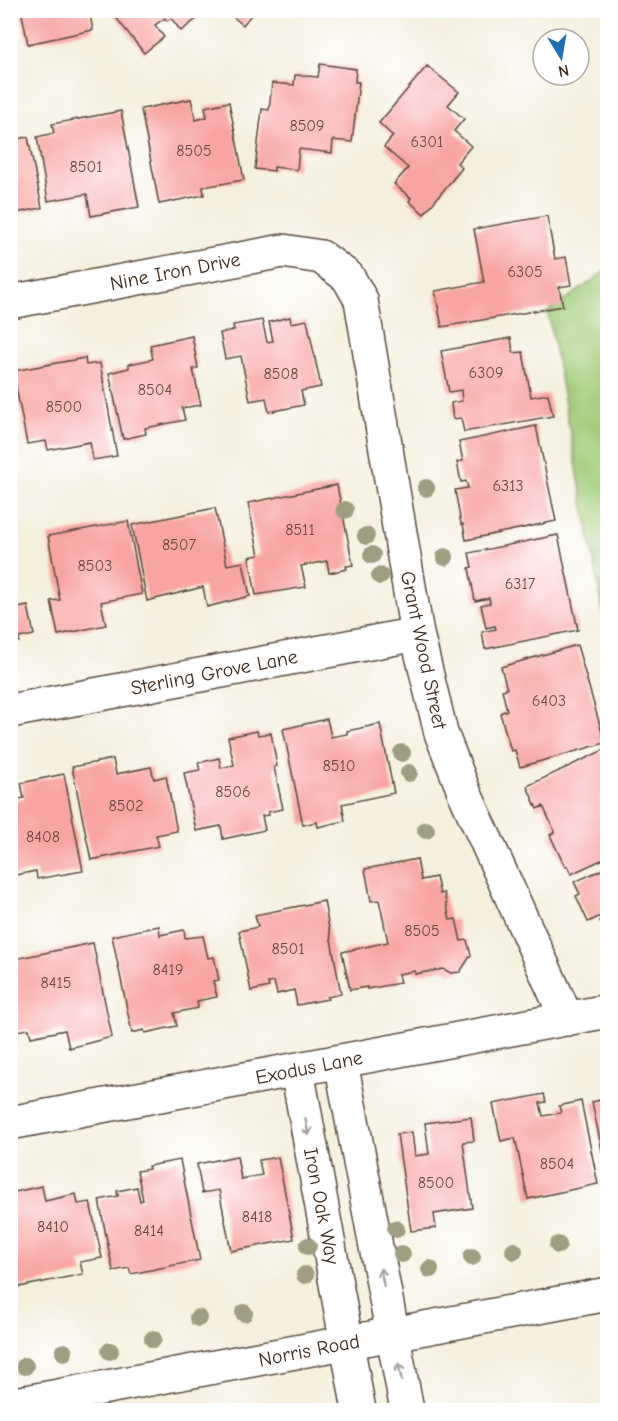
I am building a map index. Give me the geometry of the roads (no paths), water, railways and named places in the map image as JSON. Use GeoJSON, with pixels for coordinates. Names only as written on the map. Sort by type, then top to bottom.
{"type":"FeatureCollection","features":[{"type":"Feature","properties":{"kind":"street","name":"Nine Iron Drive"},"geometry":{"type":"LineString","coordinates":[[10,302],[283,251],[321,257],[336,269]]}},
{"type":"Feature","properties":{"kind":"street","name":"Grant Wood Street"},"geometry":{"type":"LineString","coordinates":[[336,269],[348,277],[361,300],[417,634],[441,733],[465,794],[567,1019]]}},
{"type":"Feature","properties":{"kind":"street","name":"Sterling Grove Lane"},"geometry":{"type":"LineString","coordinates":[[10,711],[417,634]]}},
{"type":"Feature","properties":{"kind":"street","name":"Exodus Lane"},"geometry":{"type":"LineString","coordinates":[[10,1123],[608,1011]]}},
{"type":"Feature","properties":{"kind":"street"},"geometry":{"type":"LineString","coordinates":[[341,1062],[407,1410]]}},
{"type":"Feature","properties":{"kind":"street","name":"Iron Oak Way"},"geometry":{"type":"LineString","coordinates":[[297,1070],[359,1410]]}},
{"type":"Feature","properties":{"kind":"street","name":"Norris Road"},"geometry":{"type":"LineString","coordinates":[[10,1405],[608,1294]]}}]}
